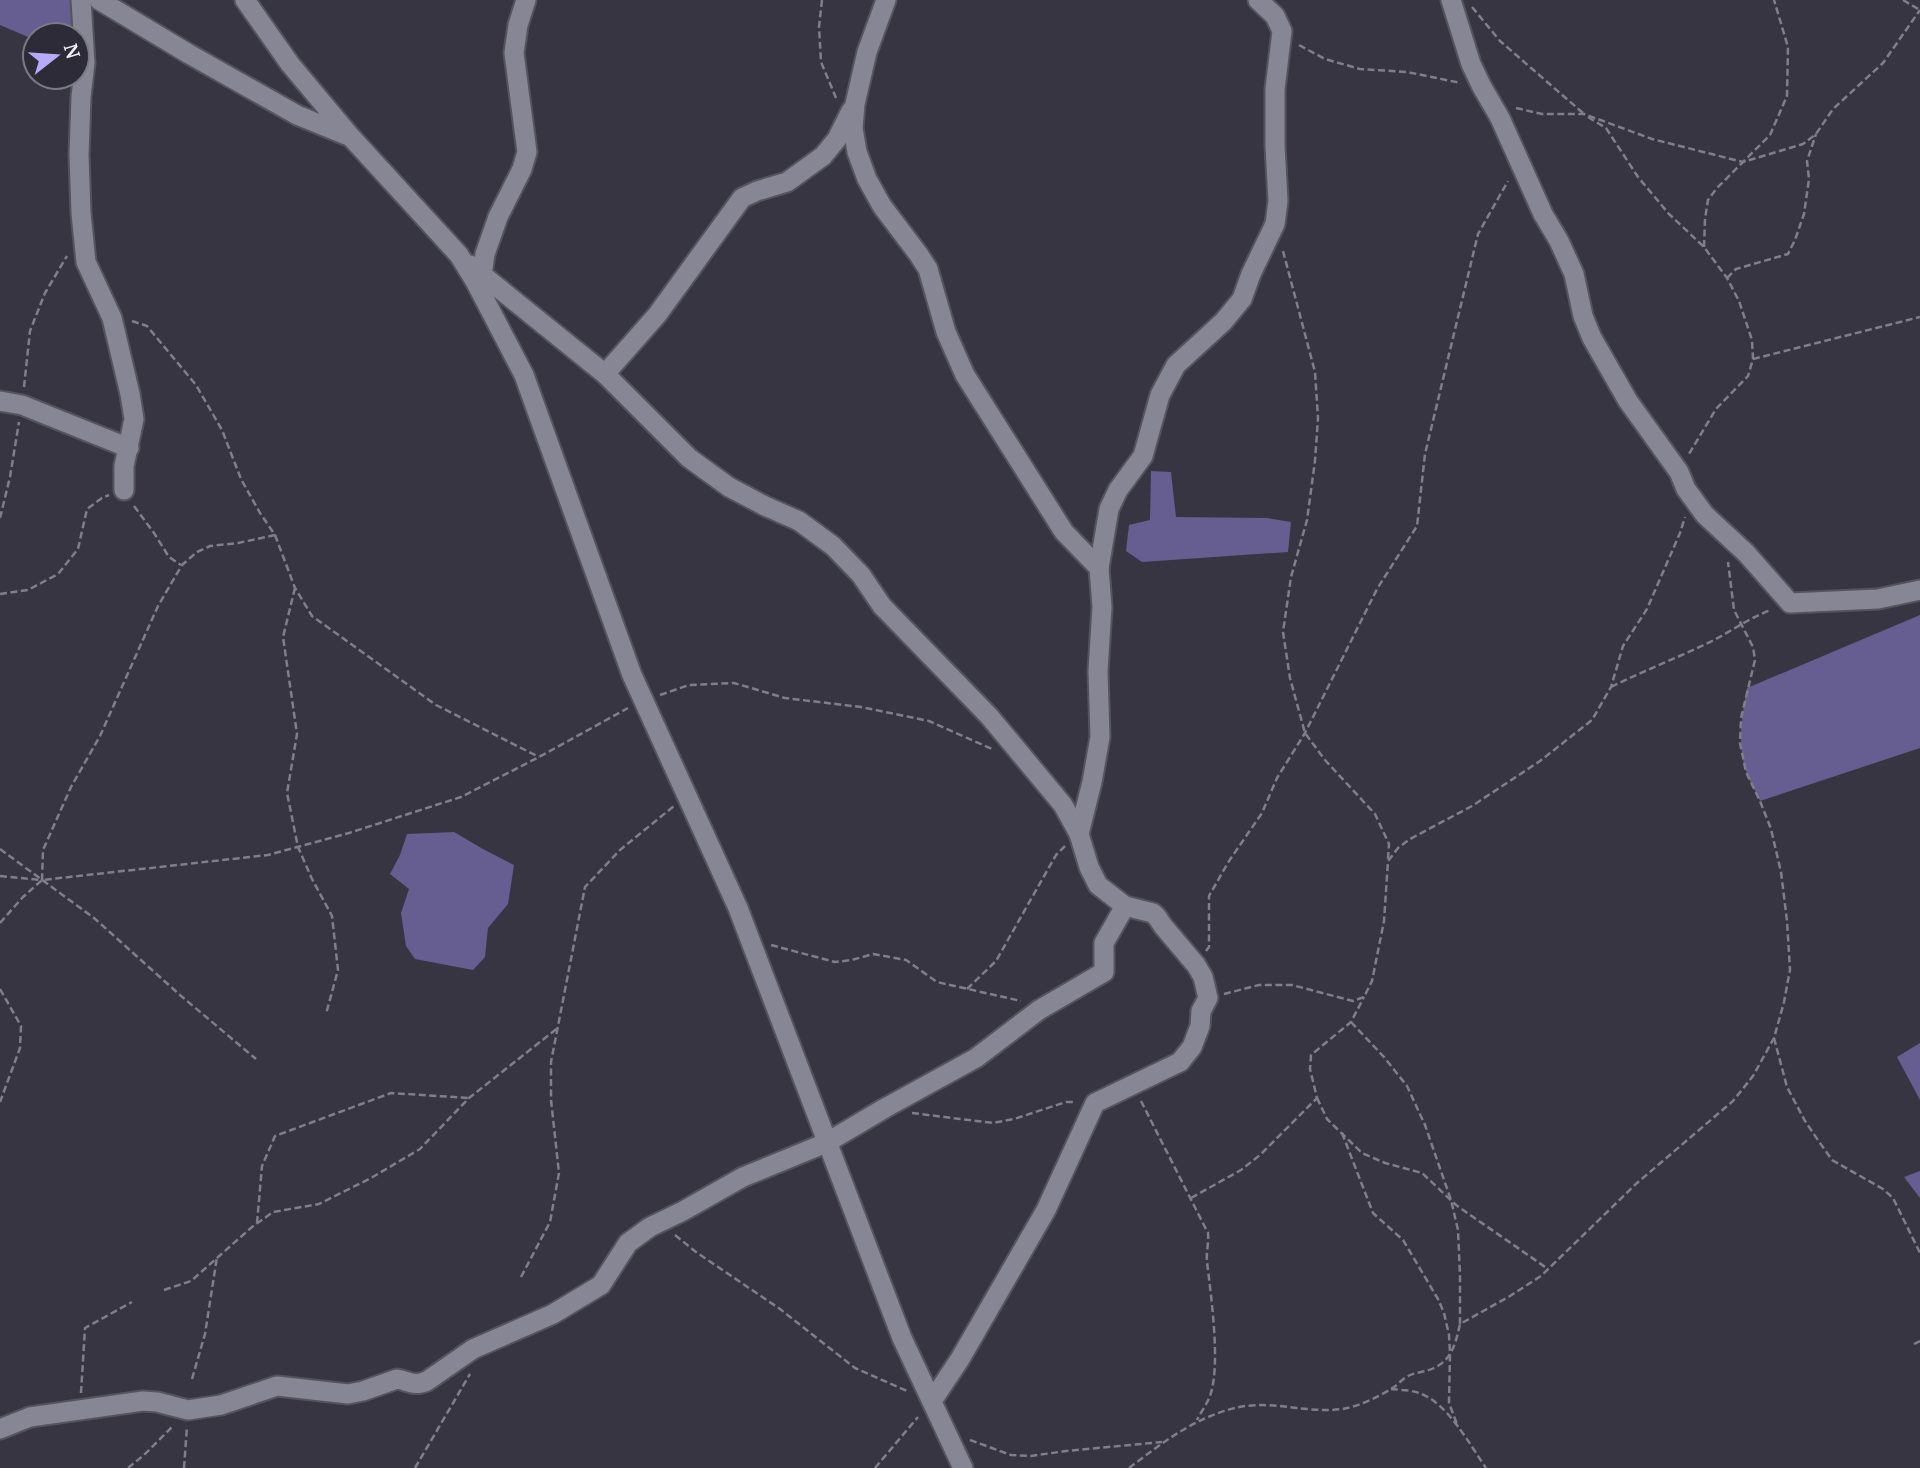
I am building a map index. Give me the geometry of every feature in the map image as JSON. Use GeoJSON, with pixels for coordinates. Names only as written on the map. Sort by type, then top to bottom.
{"type":"FeatureCollection","features":[{"type":"Feature","properties":{"kind":"street"},"geometry":{"type":"LineString","coordinates":[[81,0],[85,63],[79,155],[82,231],[86,262],[111,318],[130,394],[134,419],[124,466],[124,490]]}},
{"type":"Feature","properties":{"kind":"street"},"geometry":{"type":"LineString","coordinates":[[99,0],[297,115],[351,137]]}},
{"type":"Feature","properties":{"kind":"street"},"geometry":{"type":"LineString","coordinates":[[245,0],[290,64],[351,137],[459,255],[604,374],[688,458],[729,487],[799,521],[833,546],[860,575],[882,606],[989,716],[1063,805],[1079,834],[1088,867],[1098,885],[1125,906],[1153,913],[1203,977],[1208,998],[1201,1011],[1200,1026],[1192,1047],[1180,1062],[1095,1103],[1046,1210],[967,1348],[932,1401]]}},
{"type":"Feature","properties":{"kind":"street"},"geometry":{"type":"LineString","coordinates":[[486,304],[482,275],[485,254],[527,152],[514,53],[518,25],[526,0]]}},
{"type":"Feature","properties":{"kind":"street"},"geometry":{"type":"LineString","coordinates":[[604,374],[657,315],[742,198],[787,182],[823,156],[837,139],[851,112],[867,52],[886,0]]}},
{"type":"Feature","properties":{"kind":"street"},"geometry":{"type":"LineString","coordinates":[[1258,0],[1275,16],[1282,31]]}},
{"type":"Feature","properties":{"kind":"street"},"geometry":{"type":"LineString","coordinates":[[1079,834],[1093,782],[1100,737],[1098,671],[1102,607],[1099,568],[1109,509],[1118,490],[1143,456],[1160,395],[1176,365],[1223,322],[1242,299],[1275,224],[1278,201],[1275,89],[1282,31],[1282,0]]}},
{"type":"Feature","properties":{"kind":"street"},"geometry":{"type":"LineString","coordinates":[[1460,2],[1471,64],[1500,118],[1543,214],[1574,274],[1583,316],[1592,338],[1628,401],[1706,515],[1746,553],[1790,603],[1878,599],[1920,590]]}},
{"type":"Feature","properties":{"kind":"street"},"geometry":{"type":"LineString","coordinates":[[851,112],[857,152],[867,179],[882,206],[928,269],[946,332],[965,375],[1064,532],[1099,568]]}},
{"type":"Feature","properties":{"kind":"street"},"geometry":{"type":"LineString","coordinates":[[459,255],[524,375],[625,655],[738,908],[902,1338],[962,1468]]}},
{"type":"Feature","properties":{"kind":"street"},"geometry":{"type":"LineString","coordinates":[[0,401],[22,405],[129,448]]}},
{"type":"Feature","properties":{"kind":"street"},"geometry":{"type":"LineString","coordinates":[[0,1429],[30,1417],[143,1401],[188,1410],[221,1405],[277,1386],[348,1394],[397,1379],[412,1385],[421,1384],[472,1349],[553,1314],[601,1285],[628,1243],[641,1232],[743,1177],[827,1143],[976,1058],[1046,1005],[1104,972],[1104,943],[1125,906]]}},
{"type":"Feature","properties":{"kind":"path"},"geometry":{"type":"LineString","coordinates":[[822,0],[819,26],[821,62],[851,112]]}},
{"type":"Feature","properties":{"kind":"path"},"geometry":{"type":"LineString","coordinates":[[1704,247],[1708,200],[1770,135],[1787,96],[1788,47],[1774,0]]}},
{"type":"Feature","properties":{"kind":"path"},"geometry":{"type":"LineString","coordinates":[[1516,108],[1542,114],[1584,114],[1652,139],[1743,162],[1803,144],[1815,134],[1833,108],[1883,63],[1920,10],[1903,0]]}},
{"type":"Feature","properties":{"kind":"path"},"geometry":{"type":"LineString","coordinates":[[1388,861],[1398,848],[1410,839],[1472,806],[1540,761],[1592,720],[1611,687],[1623,646],[1647,609],[1680,533],[1686,515],[1683,481],[1699,435],[1716,409],[1748,376],[1754,359],[1752,340],[1739,301],[1727,278],[1704,247],[1669,215],[1638,177],[1606,128],[1584,114],[1500,41],[1460,2]]}},
{"type":"Feature","properties":{"kind":"path"},"geometry":{"type":"LineString","coordinates":[[1282,31],[1304,49],[1325,59],[1360,69],[1407,72],[1482,87]]}},
{"type":"Feature","properties":{"kind":"path"},"geometry":{"type":"LineString","coordinates":[[1727,278],[1736,269],[1788,254],[1804,214],[1809,179],[1807,161],[1815,134]]}},
{"type":"Feature","properties":{"kind":"path"},"geometry":{"type":"LineString","coordinates":[[1196,965],[1209,947],[1209,896],[1262,813],[1277,778],[1305,733],[1377,589],[1417,526],[1425,454],[1478,234],[1519,161]]}},
{"type":"Feature","properties":{"kind":"path"},"geometry":{"type":"LineString","coordinates":[[1275,224],[1315,372],[1318,418],[1307,520],[1291,578],[1283,632],[1290,678],[1305,733],[1325,760],[1375,814],[1389,844],[1384,921],[1372,981],[1351,1022],[1311,1055],[1310,1069],[1317,1098],[1328,1119],[1363,1153],[1385,1163],[1422,1173],[1451,1200],[1548,1269]]}},
{"type":"Feature","properties":{"kind":"path"},"geometry":{"type":"LineString","coordinates":[[0,518],[22,405],[30,331],[45,293],[82,231]]}},
{"type":"Feature","properties":{"kind":"path"},"geometry":{"type":"LineString","coordinates":[[1754,359],[1920,317]]}},
{"type":"Feature","properties":{"kind":"path"},"geometry":{"type":"LineString","coordinates":[[111,318],[125,318],[147,326],[196,385],[222,430],[241,478],[275,535],[295,588],[312,615],[436,705],[539,757]]}},
{"type":"Feature","properties":{"kind":"path"},"geometry":{"type":"LineString","coordinates":[[0,594],[28,590],[58,574],[78,550],[87,509],[102,498],[124,490],[169,557],[181,565]]}},
{"type":"Feature","properties":{"kind":"path"},"geometry":{"type":"LineString","coordinates":[[1460,1324],[1541,1276],[1637,1182],[1733,1101],[1753,1076],[1774,1038],[1790,970],[1787,921],[1781,872],[1771,829],[1746,772],[1740,743],[1741,718],[1755,660],[1753,648],[1734,610],[1724,531]]}},
{"type":"Feature","properties":{"kind":"path"},"geometry":{"type":"LineString","coordinates":[[0,923],[42,880],[43,850],[71,787],[100,736],[158,606],[181,565],[197,552],[210,546],[275,535]]}},
{"type":"Feature","properties":{"kind":"path"},"geometry":{"type":"LineString","coordinates":[[295,588],[283,637],[297,734],[287,793],[298,847],[332,916],[338,970],[326,1014]]}},
{"type":"Feature","properties":{"kind":"path"},"geometry":{"type":"LineString","coordinates":[[1611,687],[1714,640],[1762,613],[1790,603]]}},
{"type":"Feature","properties":{"kind":"path"},"geometry":{"type":"LineString","coordinates":[[0,876],[42,880],[268,855],[349,833],[461,797],[623,711],[689,685],[734,683],[785,698],[861,707],[929,721],[995,750],[1022,756]]}},
{"type":"Feature","properties":{"kind":"path"},"geometry":{"type":"LineString","coordinates":[[521,1277],[550,1223],[559,1173],[551,1100],[551,1062],[585,887],[620,850],[687,795]]}},
{"type":"Feature","properties":{"kind":"path"},"geometry":{"type":"LineString","coordinates":[[967,989],[996,961],[1056,855],[1079,834]]}},
{"type":"Feature","properties":{"kind":"path"},"geometry":{"type":"LineString","coordinates":[[0,849],[94,918],[256,1059]]}},
{"type":"Feature","properties":{"kind":"path"},"geometry":{"type":"LineString","coordinates":[[751,940],[835,962],[873,954],[906,960],[937,982],[1046,1005]]}},
{"type":"Feature","properties":{"kind":"path"},"geometry":{"type":"LineString","coordinates":[[1208,998],[1259,985],[1292,985],[1353,1001],[1364,997]]}},
{"type":"Feature","properties":{"kind":"path"},"geometry":{"type":"LineString","coordinates":[[0,989],[21,1026],[20,1048],[0,1102]]}},
{"type":"Feature","properties":{"kind":"path"},"geometry":{"type":"LineString","coordinates":[[1129,1468],[1197,1420],[1236,1408],[1260,1404],[1331,1410],[1345,1408],[1391,1389],[1408,1376],[1434,1368],[1446,1360],[1456,1343],[1460,1324],[1461,1275],[1458,1230],[1451,1200],[1425,1125],[1407,1086],[1351,1022]]}},
{"type":"Feature","properties":{"kind":"path"},"geometry":{"type":"LineString","coordinates":[[164,1290],[191,1281],[273,1212],[319,1205],[420,1149],[469,1098],[559,1027]]}},
{"type":"Feature","properties":{"kind":"path"},"geometry":{"type":"LineString","coordinates":[[1774,1038],[1787,1087],[1805,1121],[1832,1160],[1883,1189],[1893,1198],[1920,1253]]}},
{"type":"Feature","properties":{"kind":"path"},"geometry":{"type":"LineString","coordinates":[[1134,1085],[1208,1233],[1206,1251],[1214,1372],[1210,1395],[1197,1420]]}},
{"type":"Feature","properties":{"kind":"path"},"geometry":{"type":"LineString","coordinates":[[257,1223],[262,1166],[275,1136],[391,1093],[469,1098]]}},
{"type":"Feature","properties":{"kind":"path"},"geometry":{"type":"LineString","coordinates":[[1191,1198],[1260,1156],[1317,1098]]}},
{"type":"Feature","properties":{"kind":"path"},"geometry":{"type":"LineString","coordinates":[[881,1110],[993,1124],[1066,1101],[1095,1103]]}},
{"type":"Feature","properties":{"kind":"path"},"geometry":{"type":"LineString","coordinates":[[1342,1133],[1373,1213],[1403,1240],[1438,1299],[1449,1335],[1449,1403],[1458,1427]]}},
{"type":"Feature","properties":{"kind":"path"},"geometry":{"type":"LineString","coordinates":[[660,1222],[696,1252],[780,1309],[855,1368],[932,1401],[875,1468]]}},
{"type":"Feature","properties":{"kind":"path"},"geometry":{"type":"LineString","coordinates":[[192,1379],[205,1334],[218,1257]]}},
{"type":"Feature","properties":{"kind":"path"},"geometry":{"type":"LineString","coordinates":[[80,1410],[85,1328],[132,1302]]}},
{"type":"Feature","properties":{"kind":"path"},"geometry":{"type":"LineString","coordinates":[[1914,1344],[1920,1341]]}},
{"type":"Feature","properties":{"kind":"path"},"geometry":{"type":"LineString","coordinates":[[415,1468],[471,1373]]}},
{"type":"Feature","properties":{"kind":"path"},"geometry":{"type":"LineString","coordinates":[[1391,1389],[1419,1392],[1438,1404],[1458,1427],[1486,1468]]}},
{"type":"Feature","properties":{"kind":"path"},"geometry":{"type":"LineString","coordinates":[[128,1468],[188,1410]]}},
{"type":"Feature","properties":{"kind":"path"},"geometry":{"type":"LineString","coordinates":[[184,1468],[188,1410]]}},
{"type":"Feature","properties":{"kind":"path"},"geometry":{"type":"LineString","coordinates":[[991,1446],[1011,1455],[1031,1456],[1162,1443]]}},
{"type":"Feature","properties":{"kind":"shaded area"},"geometry":{"type":"Polygon","coordinates":[[[0,0],[114,0],[90,9],[80,21],[21,21],[21,34],[0,25],[0,0]]]}},
{"type":"Feature","properties":{"kind":"shaded area"},"geometry":{"type":"Polygon","coordinates":[[[1151,471],[1171,472],[1176,517],[1267,518],[1291,522],[1288,552],[1142,562],[1126,551],[1129,525],[1150,520],[1151,471]]]}},
{"type":"Feature","properties":{"kind":"shaded area"},"geometry":{"type":"Polygon","coordinates":[[[1920,615],[1920,748],[1760,801],[1743,761],[1742,719],[1747,688],[1920,615]]]}},
{"type":"Feature","properties":{"kind":"shaded area"},"geometry":{"type":"Polygon","coordinates":[[[454,832],[514,865],[508,904],[488,928],[485,957],[473,970],[415,959],[406,946],[401,913],[409,889],[390,874],[407,834],[454,832]]]}},
{"type":"Feature","properties":{"kind":"shaded area"},"geometry":{"type":"Polygon","coordinates":[[[1920,1043],[1920,1100],[1897,1057],[1920,1043]]]}},
{"type":"Feature","properties":{"kind":"shaded area"},"geometry":{"type":"Polygon","coordinates":[[[1920,1171],[1920,1198],[1904,1177],[1920,1171]]]}}]}
